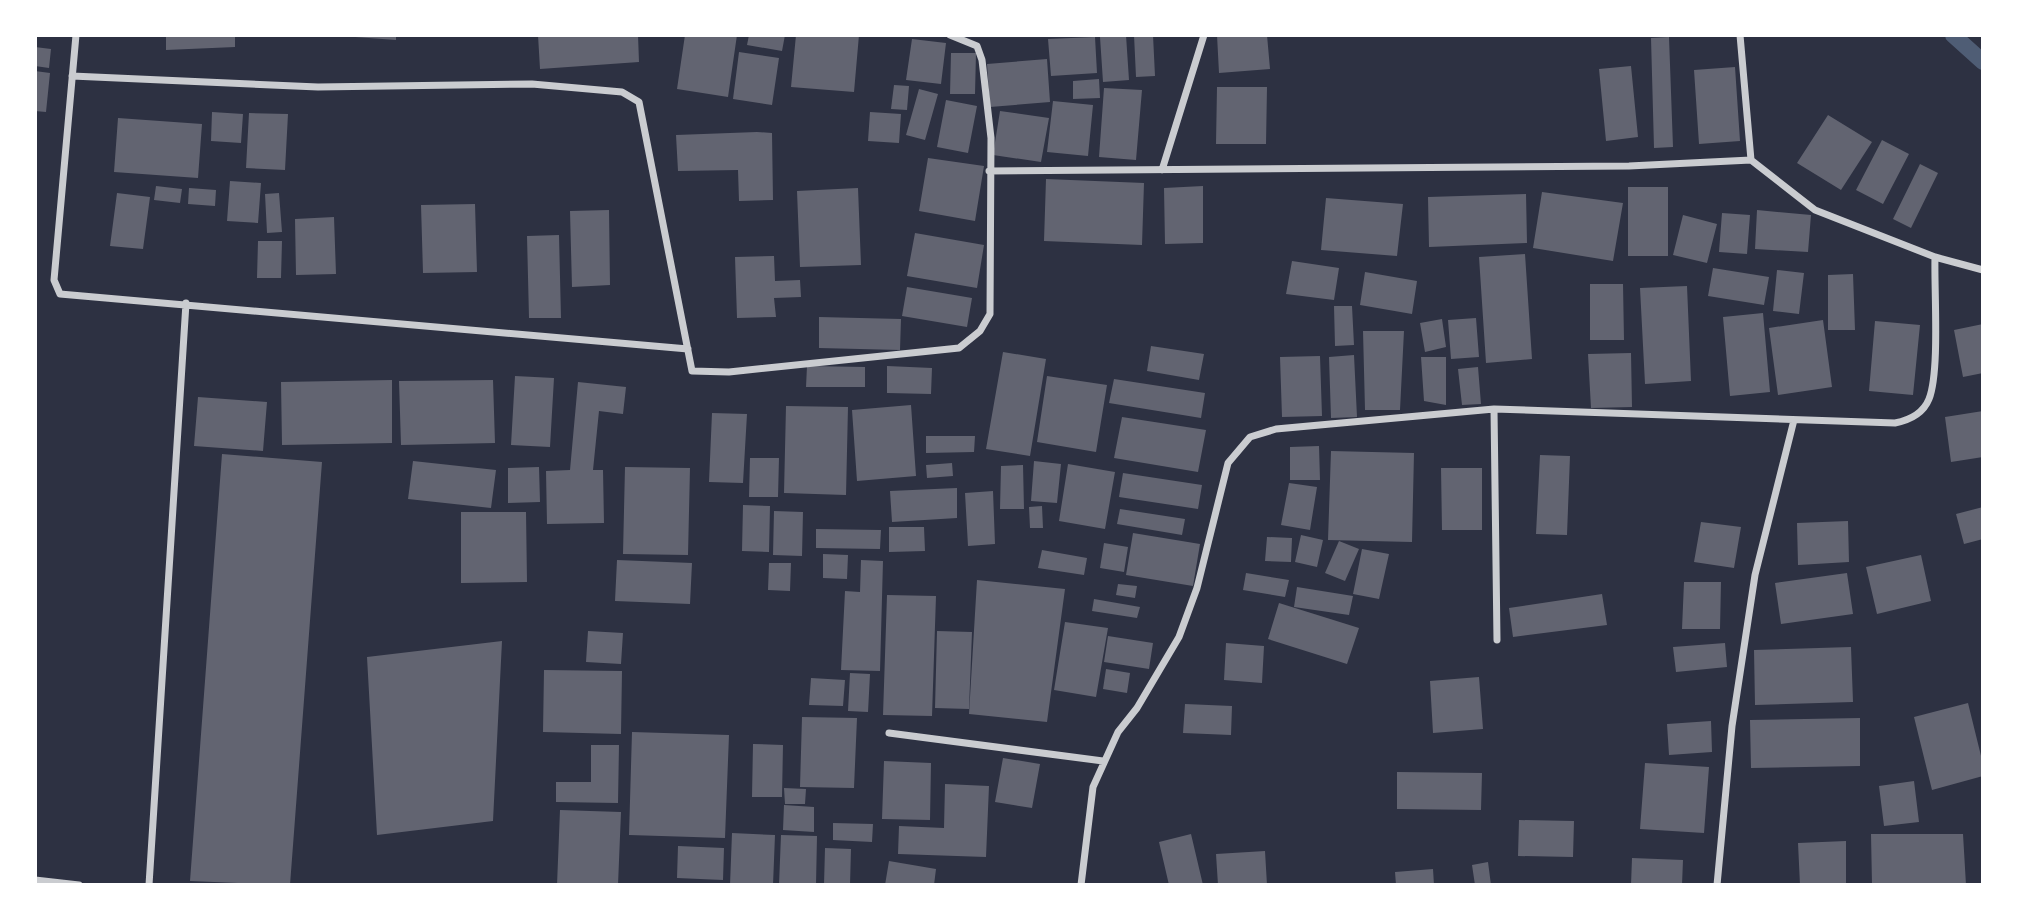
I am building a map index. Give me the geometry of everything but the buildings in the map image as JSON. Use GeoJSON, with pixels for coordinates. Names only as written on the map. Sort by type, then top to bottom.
{"type":"FeatureCollection","features":[{"type":"Feature","properties":{"kind":"street"},"geometry":{"type":"LineString","coordinates":[[76,35],[54,280],[60,294],[688,349]]}},
{"type":"Feature","properties":{"kind":"street"},"geometry":{"type":"LineString","coordinates":[[72,76],[318,87],[533,84],[622,92],[639,102],[692,371],[729,372],[960,348],[979,331],[990,314],[991,138],[982,60],[977,46],[950,35]]}},
{"type":"Feature","properties":{"kind":"street"},"geometry":{"type":"LineString","coordinates":[[1162,170],[1204,35]]}},
{"type":"Feature","properties":{"kind":"street"},"geometry":{"type":"LineString","coordinates":[[1740,35],[1751,159]]}},
{"type":"Feature","properties":{"kind":"street"},"geometry":{"type":"LineString","coordinates":[[989,171],[1629,166],[1751,159],[1815,209],[1935,257],[1983,270]]}},
{"type":"Feature","properties":{"kind":"street"},"geometry":{"type":"LineString","coordinates":[[1081,885],[1088,818],[1103,761],[1118,732],[1150,689],[1179,637],[1197,588],[1228,463],[1250,437],[1276,429],[1493,409],[1895,423],[1919,414],[1929,401],[1934,380],[1935,257]]}},
{"type":"Feature","properties":{"kind":"street"},"geometry":{"type":"LineString","coordinates":[[149,885],[186,303]]}},
{"type":"Feature","properties":{"kind":"street"},"geometry":{"type":"LineString","coordinates":[[1493,409],[1493,560],[1497,640]]}},
{"type":"Feature","properties":{"kind":"street"},"geometry":{"type":"LineString","coordinates":[[1717,885],[1732,726],[1755,575],[1794,420]]}},
{"type":"Feature","properties":{"kind":"street"},"geometry":{"type":"LineString","coordinates":[[889,733],[1103,761]]}},
{"type":"Feature","properties":{"kind":"street"},"geometry":{"type":"LineString","coordinates":[[35,880],[79,885]]}},
{"type":"Feature","properties":{"kind":"waterway"},"geometry":{"type":"LineString","coordinates":[[1953,35],[1983,62]]}}]}
